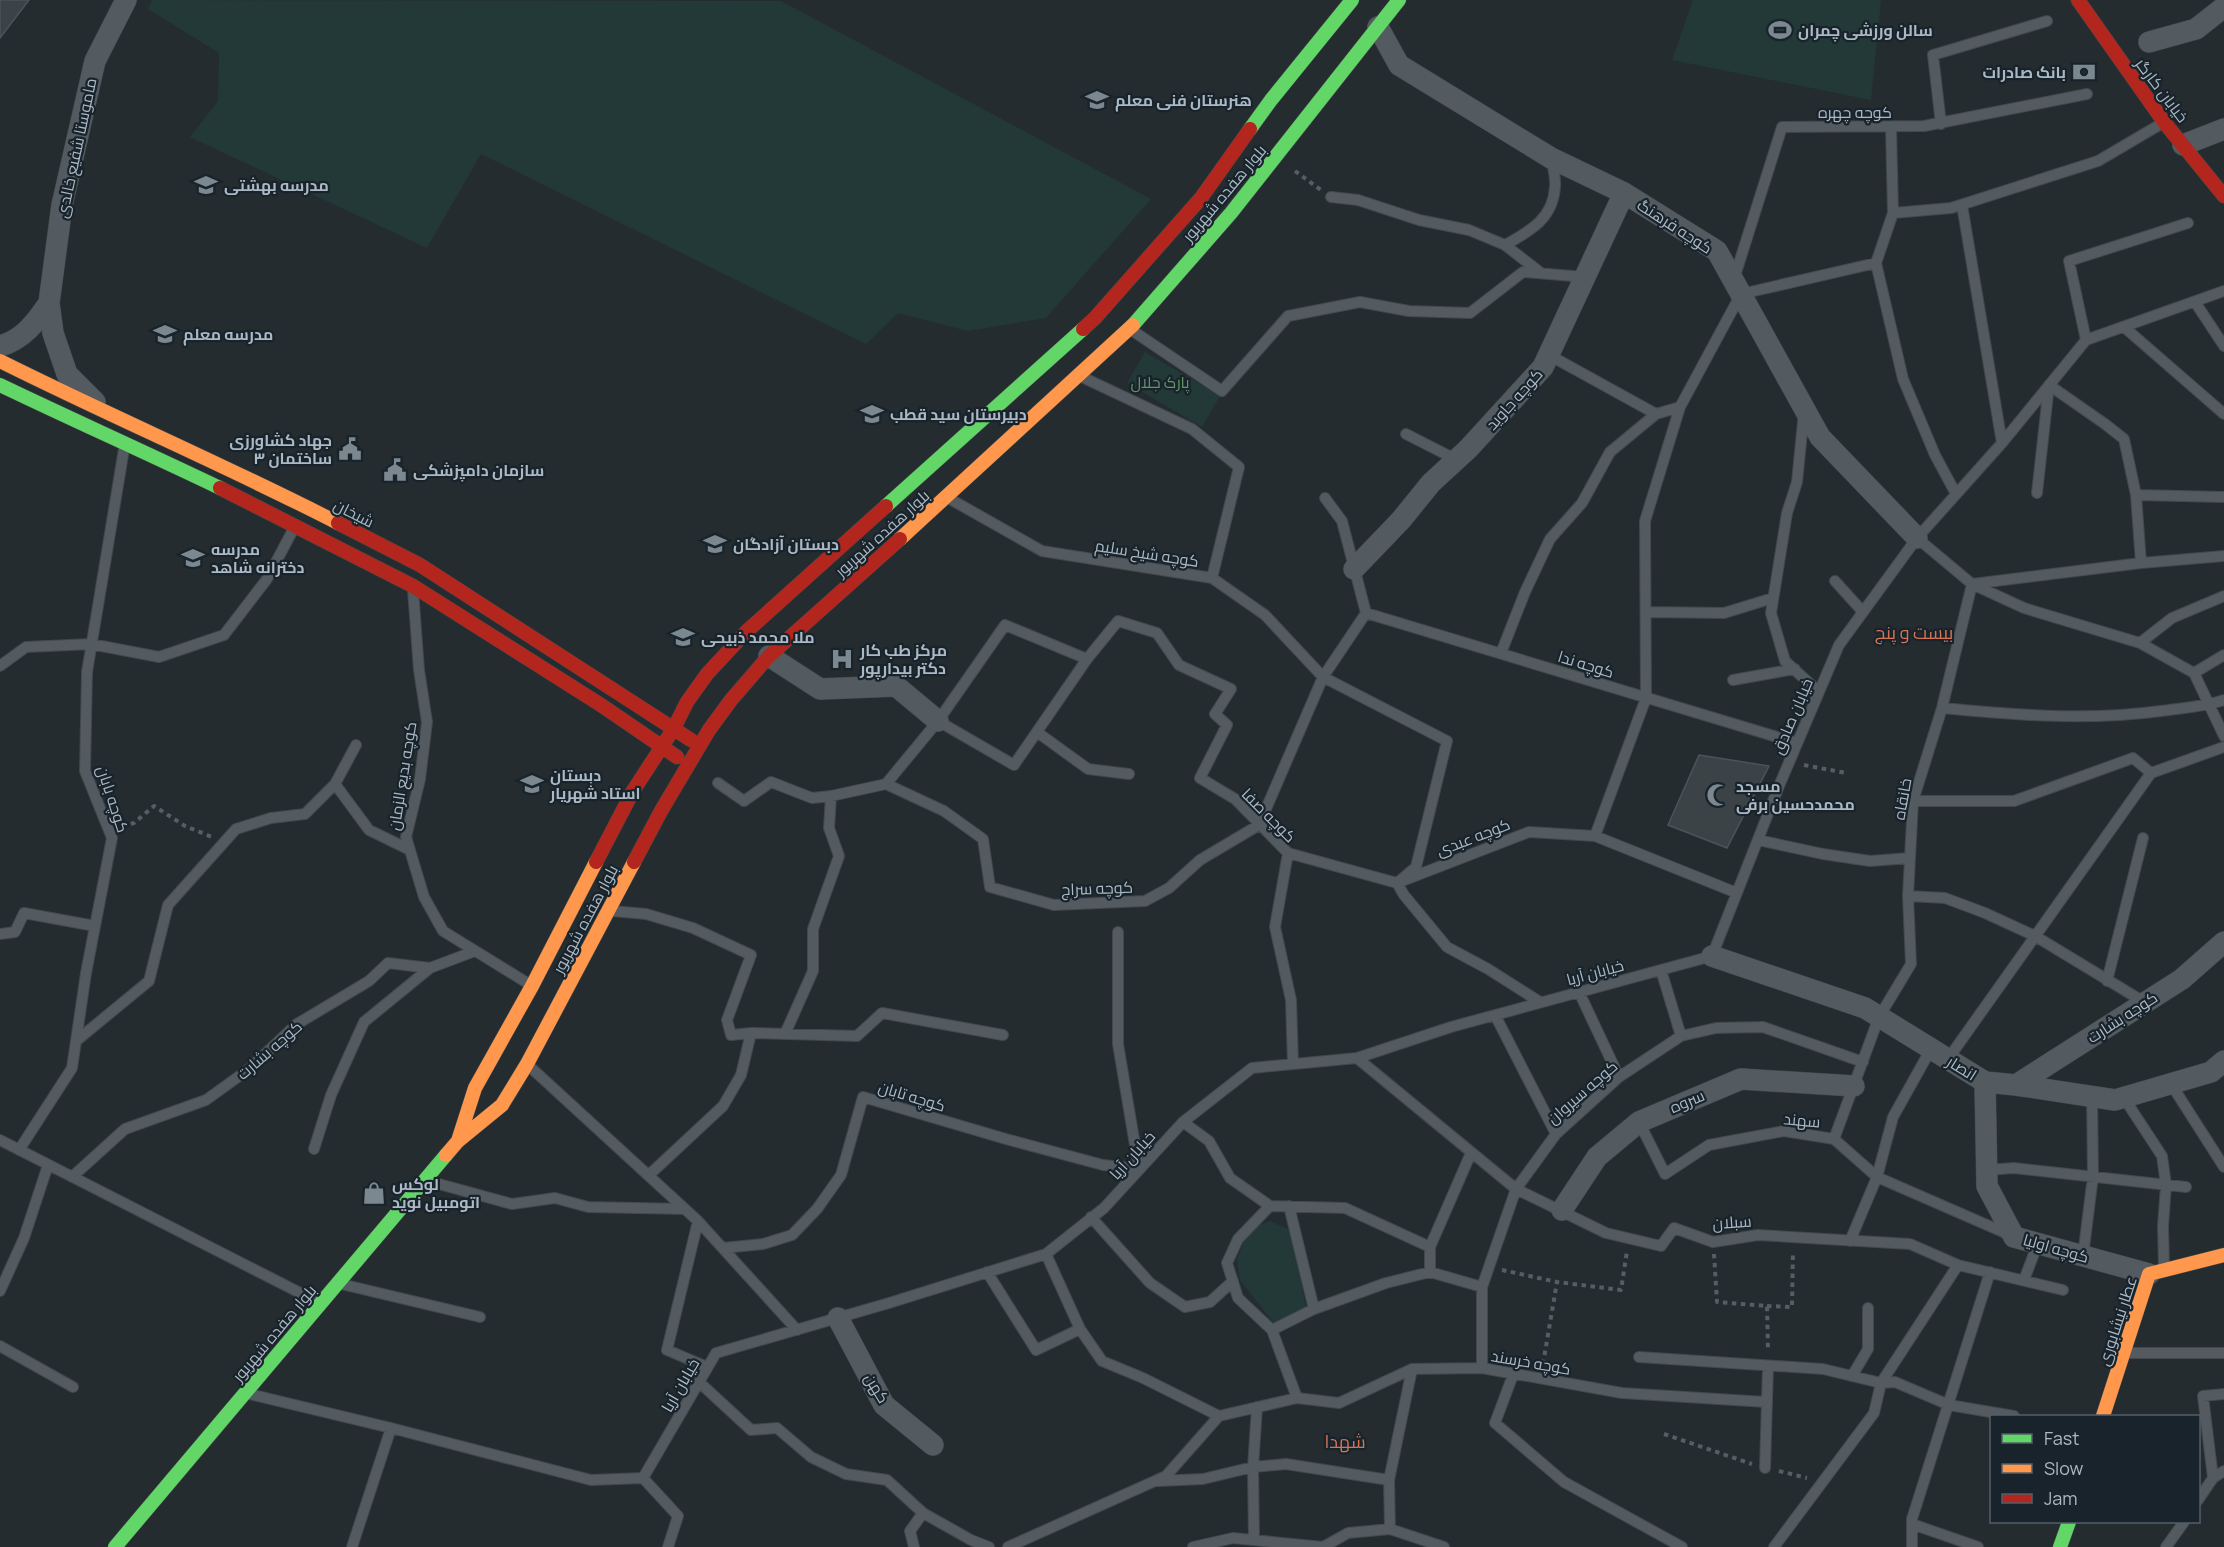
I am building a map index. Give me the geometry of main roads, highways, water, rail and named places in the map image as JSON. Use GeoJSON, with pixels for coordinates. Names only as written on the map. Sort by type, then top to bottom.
{"type":"FeatureCollection","features":[{"type":"Feature","properties":{"kind":"place","name":"سالن ورزشی چمران"},"geometry":{"type":"Point","coordinates":[1780,30]}},
{"type":"Feature","properties":{"kind":"place","name":"بانک صادرات"},"geometry":{"type":"Point","coordinates":[2084,72]}},
{"type":"Feature","properties":{"kind":"place","name":"هنرستان فنی معلم"},"geometry":{"type":"Point","coordinates":[1097,100]}},
{"type":"Feature","properties":{"kind":"place","name":"مدرسه بهشتی"},"geometry":{"type":"Point","coordinates":[206,185]}},
{"type":"Feature","properties":{"kind":"place","name":"مدرسه معلم"},"geometry":{"type":"Point","coordinates":[165,334]}},
{"type":"Feature","properties":{"kind":"place","name":"دبیرستان سید قطب"},"geometry":{"type":"Point","coordinates":[872,414]}},
{"type":"Feature","properties":{"kind":"place","name":"جهاد کشاورزی ساختمان ۳"},"geometry":{"type":"Point","coordinates":[350,449]}},
{"type":"Feature","properties":{"kind":"place","name":"سازمان دامپزشکی"},"geometry":{"type":"Point","coordinates":[395,470]}},
{"type":"Feature","properties":{"kind":"place","name":"دبستان آزادگان"},"geometry":{"type":"Point","coordinates":[715,544]}},
{"type":"Feature","properties":{"kind":"place","name":"مدرسه دخترانه شاهد"},"geometry":{"type":"Point","coordinates":[193,558]}},
{"type":"Feature","properties":{"kind":"place","name":"ملا محمد ذبیحی"},"geometry":{"type":"Point","coordinates":[683,637]}},
{"type":"Feature","properties":{"kind":"place","name":"مرکز طب کار دکتر بیدارپور"},"geometry":{"type":"Point","coordinates":[842,659]}},
{"type":"Feature","properties":{"kind":"place","name":"دبستان استاد شهریار"},"geometry":{"type":"Point","coordinates":[532,784]}},
{"type":"Feature","properties":{"kind":"place","name":"مسجد محمدحسین برفی"},"geometry":{"type":"Point","coordinates":[1718,795]}},
{"type":"Feature","properties":{"kind":"place","name":"لوکس اتومبیل نوید"},"geometry":{"type":"Point","coordinates":[374,1193]}},
{"type":"Feature","properties":{"kind":"district","name":"بیست و پنج"},"geometry":{"type":"Point","coordinates":[1914,632]}},
{"type":"Feature","properties":{"kind":"district","name":"شهدا"},"geometry":{"type":"Point","coordinates":[1345,1441]}},
{"type":"Feature","properties":{"kind":"park label","name":"پارک جلال"},"geometry":{"type":"Point","coordinates":[1160,382]}}]}
